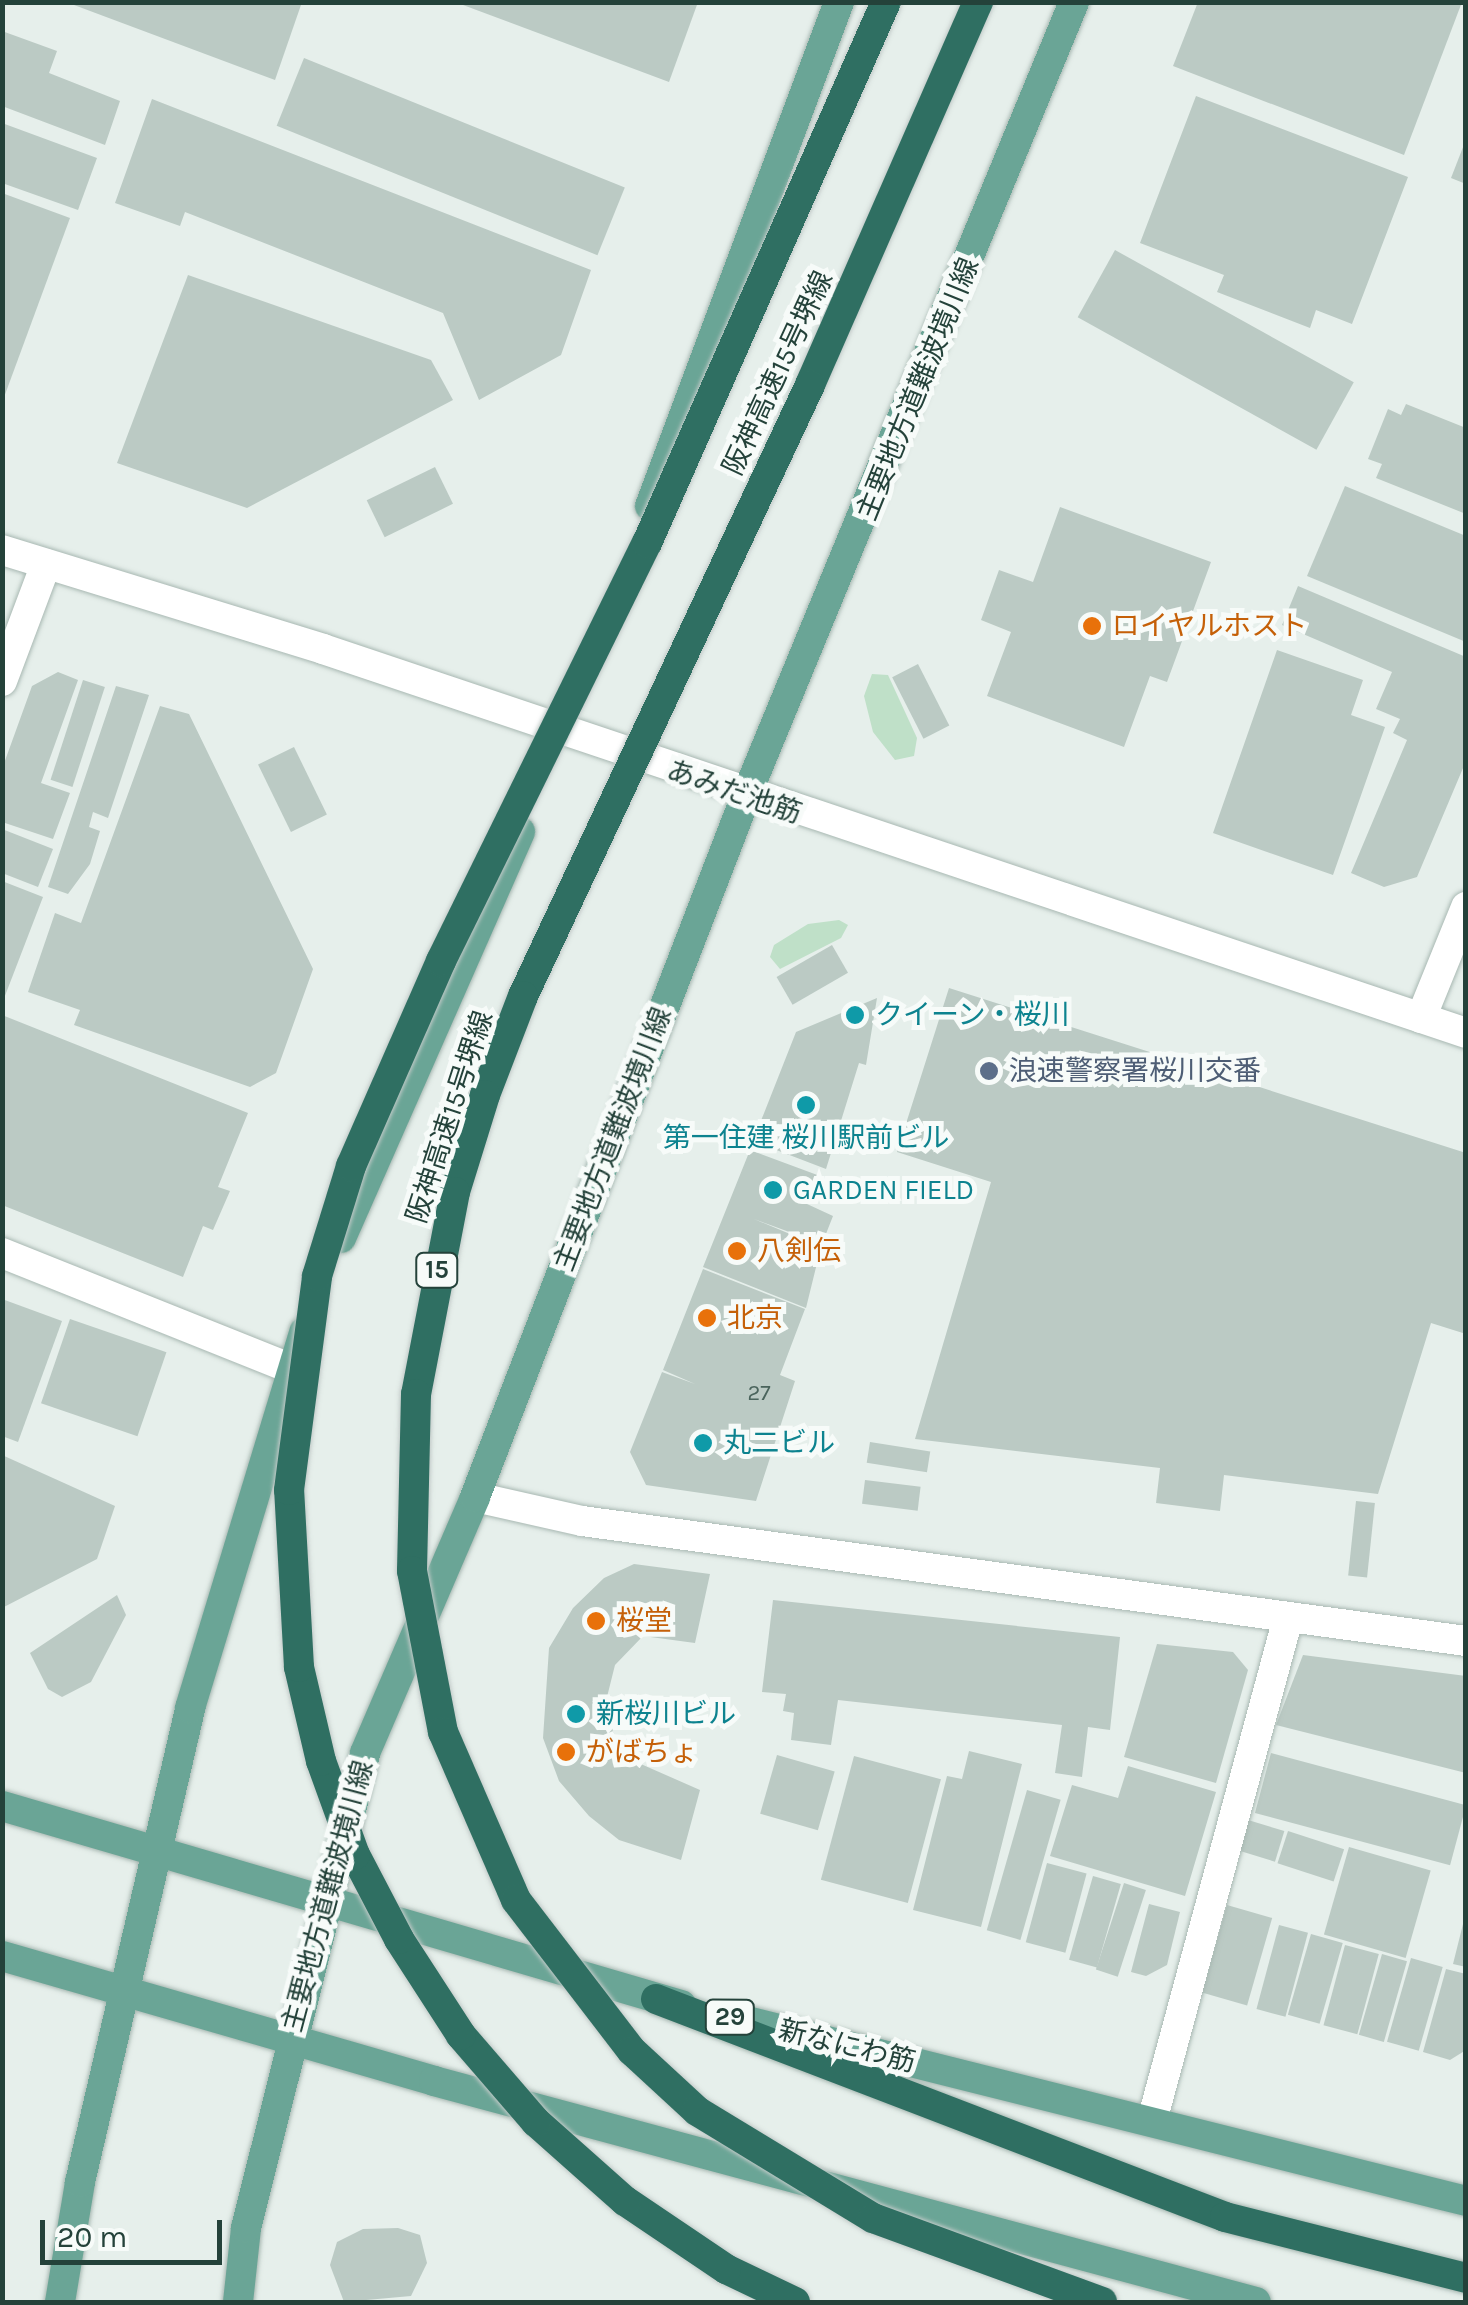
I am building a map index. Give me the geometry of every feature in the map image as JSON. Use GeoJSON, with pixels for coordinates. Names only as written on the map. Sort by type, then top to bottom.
{"type":"FeatureCollection","features":[{"type":"Feature","properties":{"kind":"highway","name":"阪神高速15号堺線"},"geometry":{"type":"LineString","coordinates":[[795,2302],[726,2269],[625,2200],[536,2122],[461,2035],[399,1939],[355,1855],[321,1761],[298,1667],[289,1490],[318,1276],[351,1166],[441,961],[656,525],[886,2]]}},
{"type":"Feature","properties":{"kind":"highway","name":"阪神高速15号堺線"},"geometry":{"type":"LineString","coordinates":[[978,2],[810,385],[523,996],[485,1095],[451,1208],[416,1394],[412,1571],[443,1732],[516,1900],[632,2051],[697,2111],[873,2218],[1102,2302]]}},
{"type":"Feature","properties":{"kind":"highway"},"geometry":{"type":"LineString","coordinates":[[656,1999],[1225,2217],[1466,2278]]}},
{"type":"Feature","properties":{"kind":"main road"},"geometry":{"type":"LineString","coordinates":[[60,2302],[157,1850],[290,1368],[384,1131],[565,733],[839,2]]}},
{"type":"Feature","properties":{"kind":"main road","name":"主要地方道難波境川線"},"geometry":{"type":"LineString","coordinates":[[238,2302],[246,2228],[290,2038],[365,1753],[475,1497],[746,796],[1074,2]]}},
{"type":"Feature","properties":{"kind":"main road","name":"新なにわ筋"},"geometry":{"type":"LineString","coordinates":[[2,1806],[326,1898],[656,1999],[1466,2202]]}},
{"type":"Feature","properties":{"kind":"main road"},"geometry":{"type":"LineString","coordinates":[[2,1956],[1256,2302]]}},
{"type":"Feature","properties":{"kind":"street","name":"あみだ池筋"},"geometry":{"type":"LineString","coordinates":[[2,550],[1466,1033]]}},
{"type":"Feature","properties":{"kind":"street"},"geometry":{"type":"LineString","coordinates":[[2,681],[46,564]]}},
{"type":"Feature","properties":{"kind":"street"},"geometry":{"type":"LineString","coordinates":[[1421,1018],[1466,908]]}},
{"type":"Feature","properties":{"kind":"street"},"geometry":{"type":"LineString","coordinates":[[2,1254],[290,1368]]}},
{"type":"Feature","properties":{"kind":"street"},"geometry":{"type":"LineString","coordinates":[[475,1497],[582,1520],[1466,1642]]}},
{"type":"Feature","properties":{"kind":"street"},"geometry":{"type":"LineString","coordinates":[[1152,2121],[1288,1618]]}},
{"type":"Feature","properties":{"kind":"green space"},"geometry":{"type":"Polygon","coordinates":[[[872,674],[888,675],[917,738],[914,756],[895,760],[873,732],[864,696],[872,674]]]}},
{"type":"Feature","properties":{"kind":"green space"},"geometry":{"type":"Polygon","coordinates":[[[839,920],[848,925],[841,938],[780,969],[770,957],[774,945],[808,924],[839,920]]]}},
{"type":"Feature","properties":{"kind":"building"},"geometry":{"type":"Polygon","coordinates":[[[66,2],[302,2],[275,80],[66,2]]]}},
{"type":"Feature","properties":{"kind":"building"},"geometry":{"type":"Polygon","coordinates":[[[455,2],[698,2],[669,82],[455,2]]]}},
{"type":"Feature","properties":{"kind":"building"},"geometry":{"type":"Polygon","coordinates":[[[1198,2],[1462,2],[1404,155],[1173,66],[1198,2]]]}},
{"type":"Feature","properties":{"kind":"building"},"geometry":{"type":"Polygon","coordinates":[[[2,31],[57,51],[49,73],[120,101],[105,145],[2,106],[2,31]]]}},
{"type":"Feature","properties":{"kind":"building"},"geometry":{"type":"Polygon","coordinates":[[[304,58],[625,188],[597,255],[277,126],[304,58]]]}},
{"type":"Feature","properties":{"kind":"building"},"geometry":{"type":"Polygon","coordinates":[[[1196,96],[1408,177],[1352,324],[1316,310],[1310,328],[1217,292],[1224,275],[1140,243],[1196,96]]]}},
{"type":"Feature","properties":{"kind":"building"},"geometry":{"type":"Polygon","coordinates":[[[152,99],[591,270],[561,355],[479,400],[443,313],[185,212],[180,226],[115,203],[152,99]]]}},
{"type":"Feature","properties":{"kind":"building"},"geometry":{"type":"Polygon","coordinates":[[[2,123],[97,158],[78,210],[2,183],[2,123]]]}},
{"type":"Feature","properties":{"kind":"building"},"geometry":{"type":"Polygon","coordinates":[[[1466,142],[1466,184],[1451,178],[1466,142]]]}},
{"type":"Feature","properties":{"kind":"building"},"geometry":{"type":"Polygon","coordinates":[[[2,193],[70,218],[3,400],[2,400],[2,193]]]}},
{"type":"Feature","properties":{"kind":"building"},"geometry":{"type":"Polygon","coordinates":[[[1115,250],[1354,382],[1316,450],[1078,317],[1115,250]]]}},
{"type":"Feature","properties":{"kind":"building"},"geometry":{"type":"Polygon","coordinates":[[[188,275],[431,360],[453,400],[247,508],[117,463],[188,275]]]}},
{"type":"Feature","properties":{"kind":"building"},"geometry":{"type":"Polygon","coordinates":[[[1406,404],[1466,428],[1466,514],[1376,478],[1382,464],[1368,459],[1388,409],[1401,415],[1406,404]]]}},
{"type":"Feature","properties":{"kind":"building"},"geometry":{"type":"Polygon","coordinates":[[[435,467],[453,504],[385,537],[367,500],[435,467]]]}},
{"type":"Feature","properties":{"kind":"building"},"geometry":{"type":"Polygon","coordinates":[[[1345,486],[1466,536],[1466,642],[1307,576],[1345,486]]]}},
{"type":"Feature","properties":{"kind":"building","name":"ロイヤルホスト"},"geometry":{"type":"Polygon","coordinates":[[[1060,507],[1211,562],[1167,682],[1150,676],[1124,747],[987,696],[1011,632],[981,620],[999,570],[1033,582],[1060,507]]]}},
{"type":"Feature","properties":{"kind":"building"},"geometry":{"type":"Polygon","coordinates":[[[1298,586],[1466,657],[1466,761],[1417,877],[1384,887],[1351,873],[1407,740],[1393,733],[1400,719],[1376,709],[1392,672],[1282,625],[1298,586]]]}},
{"type":"Feature","properties":{"kind":"building"},"geometry":{"type":"Polygon","coordinates":[[[1277,650],[1363,680],[1351,715],[1385,727],[1333,875],[1213,833],[1277,650]]]}},
{"type":"Feature","properties":{"kind":"building"},"geometry":{"type":"Polygon","coordinates":[[[918,664],[949,725],[923,739],[892,677],[918,664]]]}},
{"type":"Feature","properties":{"kind":"building"},"geometry":{"type":"Polygon","coordinates":[[[58,672],[78,680],[41,783],[70,793],[53,839],[2,822],[2,769],[32,686],[58,672]]]}},
{"type":"Feature","properties":{"kind":"building"},"geometry":{"type":"Polygon","coordinates":[[[83,680],[105,687],[72,787],[51,780],[83,680]]]}},
{"type":"Feature","properties":{"kind":"building"},"geometry":{"type":"Polygon","coordinates":[[[116,686],[149,695],[108,818],[93,812],[89,827],[100,831],[90,864],[68,894],[48,887],[116,686]]]}},
{"type":"Feature","properties":{"kind":"building"},"geometry":{"type":"Polygon","coordinates":[[[160,706],[189,714],[313,969],[276,1073],[250,1087],[74,1025],[80,1010],[28,992],[55,913],[81,923],[160,706]]]}},
{"type":"Feature","properties":{"kind":"building"},"geometry":{"type":"Polygon","coordinates":[[[294,747],[327,814],[291,832],[258,765],[294,747]]]}},
{"type":"Feature","properties":{"kind":"building"},"geometry":{"type":"Polygon","coordinates":[[[2,829],[53,849],[38,887],[2,873],[2,829]]]}},
{"type":"Feature","properties":{"kind":"building"},"geometry":{"type":"Polygon","coordinates":[[[2,881],[43,897],[3,1001],[2,1001],[2,881]]]}},
{"type":"Feature","properties":{"kind":"building"},"geometry":{"type":"Polygon","coordinates":[[[832,945],[848,973],[793,1005],[777,977],[832,945]]]}},
{"type":"Feature","properties":{"kind":"building"},"geometry":{"type":"Polygon","coordinates":[[[949,988],[1466,1153],[1466,1334],[1431,1323],[1378,1494],[1224,1475],[1220,1511],[1156,1503],[1160,1468],[915,1439],[991,1182],[897,1152],[949,988]]]}},
{"type":"Feature","properties":{"kind":"building","name":"第一住建 桜川駅前ビル"},"geometry":{"type":"Polygon","coordinates":[[[877,998],[866,1065],[859,1063],[826,1169],[753,1141],[796,1032],[877,998]]]}},
{"type":"Feature","properties":{"kind":"building"},"geometry":{"type":"Polygon","coordinates":[[[2,1015],[248,1113],[218,1187],[230,1191],[213,1230],[203,1226],[183,1277],[2,1205],[2,1015]]]}},
{"type":"Feature","properties":{"kind":"building"},"geometry":{"type":"Polygon","coordinates":[[[750,1150],[820,1176],[807,1204],[833,1216],[822,1244],[754,1219],[821,1247],[806,1308],[703,1267],[750,1150]]]}},
{"type":"Feature","properties":{"kind":"building"},"geometry":{"type":"Polygon","coordinates":[[[703,1269],[805,1309],[780,1375],[795,1381],[756,1501],[646,1485],[630,1452],[662,1372],[695,1384],[663,1370],[703,1269]]]}},
{"type":"Feature","properties":{"kind":"building"},"geometry":{"type":"Polygon","coordinates":[[[2,1299],[62,1321],[18,1442],[2,1436],[2,1299]]]}},
{"type":"Feature","properties":{"kind":"building"},"geometry":{"type":"Polygon","coordinates":[[[70,1319],[166,1352],[137,1436],[41,1403],[70,1319]]]}},
{"type":"Feature","properties":{"kind":"building"},"geometry":{"type":"Polygon","coordinates":[[[870,1442],[930,1452],[927,1472],[867,1463],[870,1442]]]}},
{"type":"Feature","properties":{"kind":"building"},"geometry":{"type":"Polygon","coordinates":[[[2,1455],[115,1506],[97,1559],[2,1608],[2,1455]]]}},
{"type":"Feature","properties":{"kind":"building"},"geometry":{"type":"Polygon","coordinates":[[[865,1480],[921,1487],[918,1511],[862,1504],[865,1480]]]}},
{"type":"Feature","properties":{"kind":"building"},"geometry":{"type":"Polygon","coordinates":[[[1356,1501],[1375,1503],[1367,1578],[1348,1576],[1356,1501]]]}},
{"type":"Feature","properties":{"kind":"building","name":"新桜川ビル"},"geometry":{"type":"Polygon","coordinates":[[[634,1564],[710,1574],[695,1643],[643,1636],[615,1665],[607,1697],[613,1732],[634,1761],[700,1790],[681,1860],[619,1840],[589,1816],[559,1781],[543,1738],[549,1648],[573,1608],[604,1578],[634,1564]]]}},
{"type":"Feature","properties":{"kind":"building"},"geometry":{"type":"Polygon","coordinates":[[[117,1595],[126,1615],[91,1682],[62,1697],[48,1689],[30,1653],[117,1595]]]}},
{"type":"Feature","properties":{"kind":"building"},"geometry":{"type":"Polygon","coordinates":[[[773,1600],[1120,1637],[1110,1730],[1088,1727],[1082,1777],[1055,1773],[1062,1725],[838,1700],[831,1745],[791,1740],[794,1713],[783,1711],[786,1694],[762,1692],[773,1600]]]}},
{"type":"Feature","properties":{"kind":"building"},"geometry":{"type":"Polygon","coordinates":[[[1157,1644],[1233,1652],[1248,1670],[1216,1783],[1124,1757],[1157,1644]]]}},
{"type":"Feature","properties":{"kind":"building"},"geometry":{"type":"Polygon","coordinates":[[[1303,1655],[1466,1676],[1466,1773],[1276,1725],[1303,1655]]]}},
{"type":"Feature","properties":{"kind":"building"},"geometry":{"type":"Polygon","coordinates":[[[969,1751],[1022,1764],[981,1927],[913,1910],[947,1776],[962,1779],[969,1751]]]}},
{"type":"Feature","properties":{"kind":"building"},"geometry":{"type":"Polygon","coordinates":[[[1271,1753],[1466,1805],[1450,1865],[1255,1813],[1271,1753]]]}},
{"type":"Feature","properties":{"kind":"building"},"geometry":{"type":"Polygon","coordinates":[[[777,1755],[835,1772],[818,1830],[760,1814],[777,1755]]]}},
{"type":"Feature","properties":{"kind":"building"},"geometry":{"type":"Polygon","coordinates":[[[854,1756],[941,1779],[908,1903],[821,1880],[854,1756]]]}},
{"type":"Feature","properties":{"kind":"building"},"geometry":{"type":"Polygon","coordinates":[[[1128,1766],[1216,1792],[1185,1896],[1050,1856],[1072,1785],[1118,1798],[1128,1766]]]}},
{"type":"Feature","properties":{"kind":"building"},"geometry":{"type":"Polygon","coordinates":[[[1027,1790],[1061,1800],[1020,1940],[987,1930],[1027,1790]]]}},
{"type":"Feature","properties":{"kind":"building"},"geometry":{"type":"Polygon","coordinates":[[[1248,1820],[1284,1831],[1275,1862],[1239,1851],[1248,1820]]]}},
{"type":"Feature","properties":{"kind":"building"},"geometry":{"type":"Polygon","coordinates":[[[1288,1831],[1344,1849],[1334,1882],[1277,1863],[1288,1831]]]}},
{"type":"Feature","properties":{"kind":"building"},"geometry":{"type":"Polygon","coordinates":[[[1349,1847],[1431,1870],[1406,1958],[1324,1934],[1349,1847]]]}},
{"type":"Feature","properties":{"kind":"building"},"geometry":{"type":"Polygon","coordinates":[[[1047,1863],[1087,1874],[1065,1953],[1026,1942],[1047,1863]]]}},
{"type":"Feature","properties":{"kind":"building"},"geometry":{"type":"Polygon","coordinates":[[[1093,1876],[1121,1884],[1097,1968],[1069,1960],[1093,1876]]]}},
{"type":"Feature","properties":{"kind":"building"},"geometry":{"type":"Polygon","coordinates":[[[1124,1883],[1146,1890],[1118,1977],[1096,1970],[1124,1883]]]}},
{"type":"Feature","properties":{"kind":"building"},"geometry":{"type":"Polygon","coordinates":[[[1149,1904],[1180,1912],[1167,1965],[1146,1976],[1131,1972],[1149,1904]]]}},
{"type":"Feature","properties":{"kind":"building"},"geometry":{"type":"Polygon","coordinates":[[[1227,1905],[1272,1918],[1247,2005],[1202,1992],[1227,1905]]]}},
{"type":"Feature","properties":{"kind":"building"},"geometry":{"type":"Polygon","coordinates":[[[1466,1921],[1466,1967],[1453,1964],[1466,1921]]]}},
{"type":"Feature","properties":{"kind":"building"},"geometry":{"type":"Polygon","coordinates":[[[1279,1925],[1308,1933],[1285,2017],[1256,2009],[1279,1925]]]}},
{"type":"Feature","properties":{"kind":"building"},"geometry":{"type":"Polygon","coordinates":[[[1311,1934],[1343,1943],[1320,2024],[1288,2015],[1311,1934]]]}},
{"type":"Feature","properties":{"kind":"building"},"geometry":{"type":"Polygon","coordinates":[[[1345,1945],[1379,1954],[1357,2034],[1324,2025],[1345,1945]]]}},
{"type":"Feature","properties":{"kind":"building"},"geometry":{"type":"Polygon","coordinates":[[[1382,1954],[1407,1961],[1384,2042],[1359,2035],[1382,1954]]]}},
{"type":"Feature","properties":{"kind":"building"},"geometry":{"type":"Polygon","coordinates":[[[1411,1958],[1443,1967],[1419,2051],[1387,2042],[1411,1958]]]}},
{"type":"Feature","properties":{"kind":"building"},"geometry":{"type":"Polygon","coordinates":[[[1446,1969],[1466,1974],[1466,2050],[1450,2060],[1423,2052],[1446,1969]]]}},
{"type":"Feature","properties":{"kind":"building"},"geometry":{"type":"Polygon","coordinates":[[[398,2228],[420,2235],[427,2263],[411,2296],[344,2302],[330,2265],[337,2242],[363,2229],[398,2228]]]}},
{"type":"Feature","properties":{"kind":"place","name":"ロイヤルホスト"},"geometry":{"type":"Point","coordinates":[1092,626]}},
{"type":"Feature","properties":{"kind":"place","name":"クイーン・桜川"},"geometry":{"type":"Point","coordinates":[855,1015]}},
{"type":"Feature","properties":{"kind":"place","name":"浪速警察署桜川交番"},"geometry":{"type":"Point","coordinates":[989,1071]}},
{"type":"Feature","properties":{"kind":"place","name":"第一住建 桜川駅前ビル"},"geometry":{"type":"Point","coordinates":[806,1105]}},
{"type":"Feature","properties":{"kind":"place","name":"GARDEN FIELD"},"geometry":{"type":"Point","coordinates":[773,1190]}},
{"type":"Feature","properties":{"kind":"place","name":"八剣伝"},"geometry":{"type":"Point","coordinates":[737,1251]}},
{"type":"Feature","properties":{"kind":"place","name":"北京"},"geometry":{"type":"Point","coordinates":[707,1318]}},
{"type":"Feature","properties":{"kind":"place","name":"丸二ビル"},"geometry":{"type":"Point","coordinates":[703,1443]}},
{"type":"Feature","properties":{"kind":"place","name":"桜堂"},"geometry":{"type":"Point","coordinates":[596,1621]}},
{"type":"Feature","properties":{"kind":"place","name":"新桜川ビル"},"geometry":{"type":"Point","coordinates":[576,1714]}},
{"type":"Feature","properties":{"kind":"place","name":"がばちょ"},"geometry":{"type":"Point","coordinates":[566,1752]}}]}
